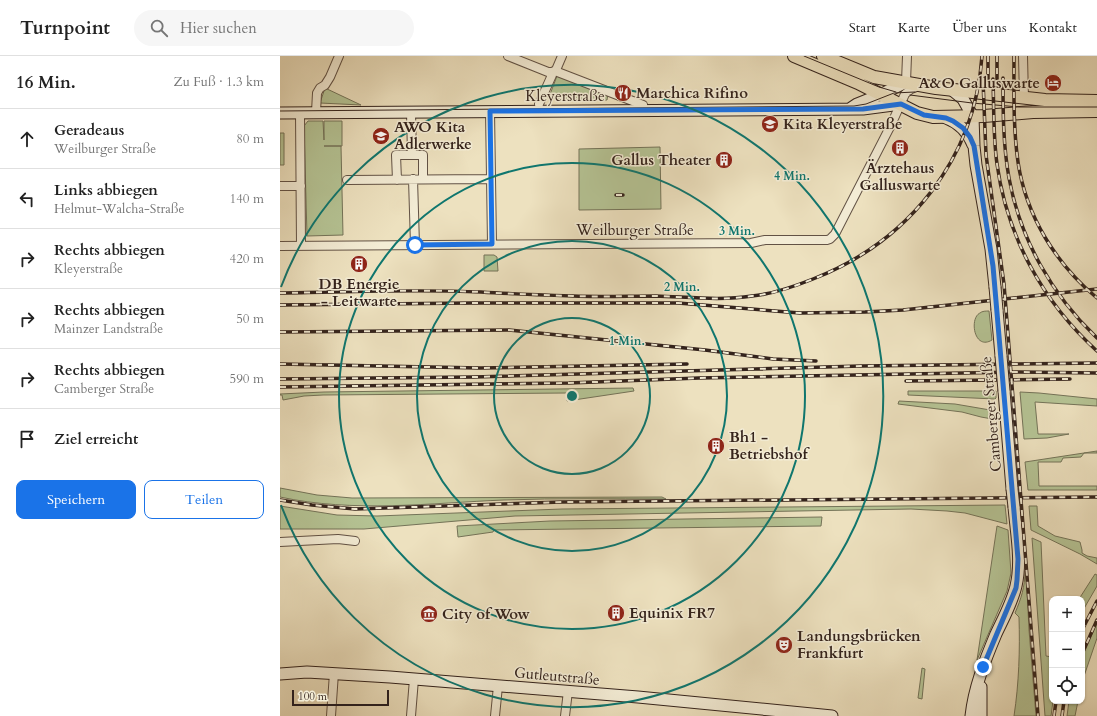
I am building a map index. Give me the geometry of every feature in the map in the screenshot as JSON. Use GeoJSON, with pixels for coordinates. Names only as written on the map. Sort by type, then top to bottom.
{"type":"FeatureCollection","features":[{"type":"Feature","properties":{"kind":"main road"},"geometry":{"type":"LineString","coordinates":[[794,56],[858,83],[924,115],[946,118],[1033,112],[1097,111]]}},
{"type":"Feature","properties":{"kind":"main road"},"geometry":{"type":"LineString","coordinates":[[823,56],[874,77],[952,90],[1052,101],[1097,101]]}},
{"type":"Feature","properties":{"kind":"street"},"geometry":{"type":"LineString","coordinates":[[316,112],[317,93],[330,77],[339,56]]}},
{"type":"Feature","properties":{"kind":"street"},"geometry":{"type":"LineString","coordinates":[[508,56],[548,72],[553,71],[643,105]]}},
{"type":"Feature","properties":{"kind":"street"},"geometry":{"type":"LineString","coordinates":[[540,104],[553,71],[562,56]]}},
{"type":"Feature","properties":{"kind":"street"},"geometry":{"type":"LineString","coordinates":[[906,82],[907,56]]}},
{"type":"Feature","properties":{"kind":"street"},"geometry":{"type":"LineString","coordinates":[[1023,56],[1024,98]]}},
{"type":"Feature","properties":{"kind":"street","name":"Kleyerstraße"},"geometry":{"type":"LineString","coordinates":[[854,106],[906,82]]}},
{"type":"Feature","properties":{"kind":"street"},"geometry":{"type":"LineString","coordinates":[[854,106],[861,92],[858,83]]}},
{"type":"Feature","properties":{"kind":"street","name":"Weilburger Straße"},"geometry":{"type":"LineString","coordinates":[[280,246],[751,243],[765,240],[830,239],[835,234],[907,91],[922,85]]}},
{"type":"Feature","properties":{"kind":"street"},"geometry":{"type":"LineString","coordinates":[[952,90],[963,99],[974,117]]}},
{"type":"Feature","properties":{"kind":"street","name":"Kleyerstraße"},"geometry":{"type":"LineString","coordinates":[[280,113],[854,106],[867,109],[901,104]]}},
{"type":"Feature","properties":{"kind":"street"},"geometry":{"type":"LineString","coordinates":[[490,111],[492,244]]}},
{"type":"Feature","properties":{"kind":"street"},"geometry":{"type":"LineString","coordinates":[[300,112],[302,246]]}},
{"type":"Feature","properties":{"kind":"street"},"geometry":{"type":"LineString","coordinates":[[411,112],[412,155]]}},
{"type":"Feature","properties":{"kind":"street","name":"Camberger Straße"},"geometry":{"type":"LineString","coordinates":[[971,716],[981,674],[991,646],[1016,588],[1018,571],[995,287],[974,146],[974,117]]}},
{"type":"Feature","properties":{"kind":"street","name":"Camberger Straße"},"geometry":{"type":"LineString","coordinates":[[946,118],[963,128],[970,137],[974,146]]}},
{"type":"Feature","properties":{"kind":"street"},"geometry":{"type":"LineString","coordinates":[[397,180],[396,155],[423,155],[423,179]]}},
{"type":"Feature","properties":{"kind":"street"},"geometry":{"type":"LineString","coordinates":[[347,180],[491,178]]}},
{"type":"Feature","properties":{"kind":"street"},"geometry":{"type":"LineString","coordinates":[[413,179],[415,245]]}},
{"type":"Feature","properties":{"kind":"street"},"geometry":{"type":"LineString","coordinates":[[280,186],[301,186]]}},
{"type":"Feature","properties":{"kind":"street"},"geometry":{"type":"LineString","coordinates":[[280,542],[338,539],[355,541]]}},
{"type":"Feature","properties":{"kind":"street","name":"Gutleutstraße"},"geometry":{"type":"LineString","coordinates":[[280,674],[307,672],[334,673],[414,679],[568,691],[832,716]]}},
{"type":"Feature","properties":{"kind":"street"},"geometry":{"type":"LineString","coordinates":[[331,716],[334,673]]}},
{"type":"Feature","properties":{"kind":"street","name":"Camberger Straße"},"geometry":{"type":"LineString","coordinates":[[981,674],[981,716]]}},
{"type":"Feature","properties":{"kind":"street"},"geometry":{"type":"LineString","coordinates":[[411,716],[414,679]]}},
{"type":"Feature","properties":{"kind":"street"},"geometry":{"type":"LineString","coordinates":[[495,716],[498,686]]}},
{"type":"Feature","properties":{"kind":"street"},"geometry":{"type":"LineString","coordinates":[[565,716],[568,691]]}},
{"type":"Feature","properties":{"kind":"green space"},"geometry":{"type":"Polygon","coordinates":[[[557,76],[561,76],[608,94],[607,100],[550,98],[549,97],[557,76]]]}},
{"type":"Feature","properties":{"kind":"green space"},"geometry":{"type":"Polygon","coordinates":[[[325,88],[361,105],[320,103],[325,88]]]}},
{"type":"Feature","properties":{"kind":"green space"},"geometry":{"type":"Polygon","coordinates":[[[308,121],[323,121],[324,140],[324,121],[342,121],[341,146],[343,235],[307,236],[304,126],[308,121]]]}},
{"type":"Feature","properties":{"kind":"green space"},"geometry":{"type":"Polygon","coordinates":[[[280,133],[284,133],[284,165],[280,165],[280,133]]]}},
{"type":"Feature","properties":{"kind":"green space"},"geometry":{"type":"Polygon","coordinates":[[[660,147],[661,209],[579,210],[579,149],[660,147]]]}},
{"type":"Feature","properties":{"kind":"green space"},"geometry":{"type":"Polygon","coordinates":[[[484,255],[494,255],[497,257],[498,271],[484,271],[484,255]]]}},
{"type":"Feature","properties":{"kind":"green space"},"geometry":{"type":"Polygon","coordinates":[[[989,311],[992,340],[986,342],[977,338],[974,327],[977,316],[981,312],[989,311]]]}},
{"type":"Feature","properties":{"kind":"green space"},"geometry":{"type":"Polygon","coordinates":[[[633,388],[634,391],[567,401],[567,393],[323,395],[304,396],[283,400],[282,395],[280,395],[324,392],[633,388]]]}},
{"type":"Feature","properties":{"kind":"green space"},"geometry":{"type":"Polygon","coordinates":[[[908,391],[996,391],[996,398],[908,395],[908,391]]]}},
{"type":"Feature","properties":{"kind":"green space"},"geometry":{"type":"Polygon","coordinates":[[[1020,392],[1097,399],[1097,406],[1035,402],[1038,434],[1069,434],[1047,438],[1024,439],[1020,392]]]}},
{"type":"Feature","properties":{"kind":"green space"},"geometry":{"type":"Polygon","coordinates":[[[899,401],[955,404],[996,411],[998,413],[998,420],[962,412],[898,404],[899,401]]]}},
{"type":"Feature","properties":{"kind":"green space"},"geometry":{"type":"Polygon","coordinates":[[[1097,451],[1097,453],[1084,453],[1081,457],[1063,458],[1061,462],[1038,462],[1039,486],[1097,486],[1097,490],[1028,490],[1025,462],[1097,451]]]}},
{"type":"Feature","properties":{"kind":"green space"},"geometry":{"type":"Polygon","coordinates":[[[280,488],[317,495],[352,498],[662,497],[666,499],[524,499],[420,505],[364,506],[308,502],[280,497],[280,488]]]}},
{"type":"Feature","properties":{"kind":"green space"},"geometry":{"type":"Polygon","coordinates":[[[1005,505],[1007,524],[965,513],[911,509],[515,516],[364,529],[280,529],[280,506],[337,515],[377,516],[562,509],[1005,505]]]}},
{"type":"Feature","properties":{"kind":"green space"},"geometry":{"type":"Polygon","coordinates":[[[1029,506],[1037,506],[1038,526],[1055,536],[1080,542],[1082,553],[1087,556],[1097,558],[1097,564],[1031,530],[1029,506]]]}},
{"type":"Feature","properties":{"kind":"green space"},"geometry":{"type":"Polygon","coordinates":[[[822,517],[821,526],[494,530],[493,532],[458,537],[457,526],[550,521],[822,517]]]}},
{"type":"Feature","properties":{"kind":"green space"},"geometry":{"type":"Polygon","coordinates":[[[997,526],[1008,530],[1011,573],[1007,591],[977,660],[997,526]]]}},
{"type":"Feature","properties":{"kind":"green space"},"geometry":{"type":"Polygon","coordinates":[[[1032,538],[1041,542],[1046,656],[1049,656],[1049,704],[1053,704],[1051,716],[1045,716],[1032,538]]]}},
{"type":"Feature","properties":{"kind":"green space"},"geometry":{"type":"Polygon","coordinates":[[[1025,571],[1036,716],[1014,716],[1018,679],[1019,642],[1019,617],[1015,613],[1022,593],[1025,571]]]}},
{"type":"Feature","properties":{"kind":"green space"},"geometry":{"type":"Polygon","coordinates":[[[1095,574],[1097,575],[1097,586],[1085,607],[1085,596],[1081,596],[1095,574]]]}},
{"type":"Feature","properties":{"kind":"green space"},"geometry":{"type":"Polygon","coordinates":[[[1097,623],[1097,638],[1085,673],[1085,649],[1097,623]]]}},
{"type":"Feature","properties":{"kind":"green space"},"geometry":{"type":"Polygon","coordinates":[[[922,668],[925,669],[922,699],[918,698],[922,668]]]}},
{"type":"Feature","properties":{"kind":"green space"},"geometry":{"type":"Polygon","coordinates":[[[1069,704],[1077,704],[1075,716],[1067,716],[1069,704]]]}},
{"type":"Feature","properties":{"kind":"tram line"},"geometry":{"type":"LineString","coordinates":[[804,56],[879,87],[896,92]]}},
{"type":"Feature","properties":{"kind":"tram line"},"geometry":{"type":"LineString","coordinates":[[280,111],[854,106],[866,104],[894,93],[915,92]]}},
{"type":"Feature","properties":{"kind":"tram line"},"geometry":{"type":"LineString","coordinates":[[910,95],[1019,107],[1097,107]]}},
{"type":"Feature","properties":{"kind":"railway"},"geometry":{"type":"LineString","coordinates":[[280,293],[431,291],[583,296],[716,298],[760,295],[790,287],[813,279],[847,263],[878,243],[906,220],[930,193],[950,163],[966,130],[977,94],[982,56]]}},
{"type":"Feature","properties":{"kind":"railway"},"geometry":{"type":"LineString","coordinates":[[988,56],[988,86]]}},
{"type":"Feature","properties":{"kind":"railway"},"geometry":{"type":"LineString","coordinates":[[997,56],[997,86]]}},
{"type":"Feature","properties":{"kind":"railway"},"geometry":{"type":"LineString","coordinates":[[1014,56],[1016,149],[1022,182],[1028,201],[1045,238],[1056,254],[1068,270],[1097,298]]}},
{"type":"Feature","properties":{"kind":"railway"},"geometry":{"type":"LineString","coordinates":[[1003,78],[1004,128],[1007,166],[1014,201],[1021,223],[1040,265],[1052,285],[1097,338]]}},
{"type":"Feature","properties":{"kind":"railway"},"geometry":{"type":"LineString","coordinates":[[993,79],[994,132],[997,164],[1009,217],[1030,266],[1044,290],[1078,332],[1097,351]]}},
{"type":"Feature","properties":{"kind":"railway"},"geometry":{"type":"LineString","coordinates":[[983,80],[986,155],[1004,284],[1038,716]]}},
{"type":"Feature","properties":{"kind":"railway"},"geometry":{"type":"LineString","coordinates":[[616,195],[623,195]]}},
{"type":"Feature","properties":{"kind":"railway"},"geometry":{"type":"LineString","coordinates":[[280,305],[678,303],[800,313],[865,312],[903,310],[1097,289]]}},
{"type":"Feature","properties":{"kind":"railway"},"geometry":{"type":"LineString","coordinates":[[280,332],[509,330],[705,350],[773,359],[816,361]]}},
{"type":"Feature","properties":{"kind":"railway"},"geometry":{"type":"LineString","coordinates":[[280,379],[474,377],[861,366],[1097,363]]}},
{"type":"Feature","properties":{"kind":"railway"},"geometry":{"type":"LineString","coordinates":[[280,364],[480,368],[687,364]]}},
{"type":"Feature","properties":{"kind":"railway"},"geometry":{"type":"LineString","coordinates":[[280,387],[569,383],[699,378],[1018,372],[1097,373]]}},
{"type":"Feature","properties":{"kind":"railway"},"geometry":{"type":"LineString","coordinates":[[906,381],[1070,379]]}},
{"type":"Feature","properties":{"kind":"railway"},"geometry":{"type":"LineString","coordinates":[[280,500],[355,509],[562,502],[1097,497]]}},
{"type":"Feature","properties":{"kind":"railway"},"geometry":{"type":"LineString","coordinates":[[1085,624],[1097,601]]}},
{"type":"Feature","properties":{"kind":"railway"},"geometry":{"type":"LineString","coordinates":[[1085,647],[1097,620]]}},
{"type":"Feature","properties":{"kind":"railway"},"geometry":{"type":"LineString","coordinates":[[1054,716],[1056,704]]}},
{"type":"Feature","properties":{"kind":"railway"},"geometry":{"type":"LineString","coordinates":[[1062,716],[1064,704]]}},
{"type":"Feature","properties":{"kind":"place","name":"A&O Galluswarte"},"geometry":{"type":"Point","coordinates":[1053,83]}},
{"type":"Feature","properties":{"kind":"place","name":"Marchica Rifino"},"geometry":{"type":"Point","coordinates":[623,93]}},
{"type":"Feature","properties":{"kind":"place","name":"Kita Kleyerstraße"},"geometry":{"type":"Point","coordinates":[770,124]}},
{"type":"Feature","properties":{"kind":"place","name":"AWO Kita Adlerwerke"},"geometry":{"type":"Point","coordinates":[381,136]}},
{"type":"Feature","properties":{"kind":"place","name":"Ärztehaus Galluswarte"},"geometry":{"type":"Point","coordinates":[900,148]}},
{"type":"Feature","properties":{"kind":"place","name":"Gallus Theater"},"geometry":{"type":"Point","coordinates":[724,160]}},
{"type":"Feature","properties":{"kind":"place","name":"DB Energie - Leitwarte"},"geometry":{"type":"Point","coordinates":[359,264]}},
{"type":"Feature","properties":{"kind":"place","name":"Bh1 - Betriebshof"},"geometry":{"type":"Point","coordinates":[716,446]}},
{"type":"Feature","properties":{"kind":"place","name":"Equinix FR7"},"geometry":{"type":"Point","coordinates":[616,613]}},
{"type":"Feature","properties":{"kind":"place","name":"City of Wow"},"geometry":{"type":"Point","coordinates":[429,614]}},
{"type":"Feature","properties":{"kind":"place","name":"Landungsbrücken Frankfurt"},"geometry":{"type":"Point","coordinates":[784,645]}},
{"type":"Feature","properties":{"kind":"route"},"geometry":{"type":"LineString","coordinates":[[415,245],[492,244],[490,111],[871,109],[901,104],[924,115],[946,118],[963,128],[970,137],[974,146],[993,266],[1018,559],[1016,588],[983,667]]}}]}
